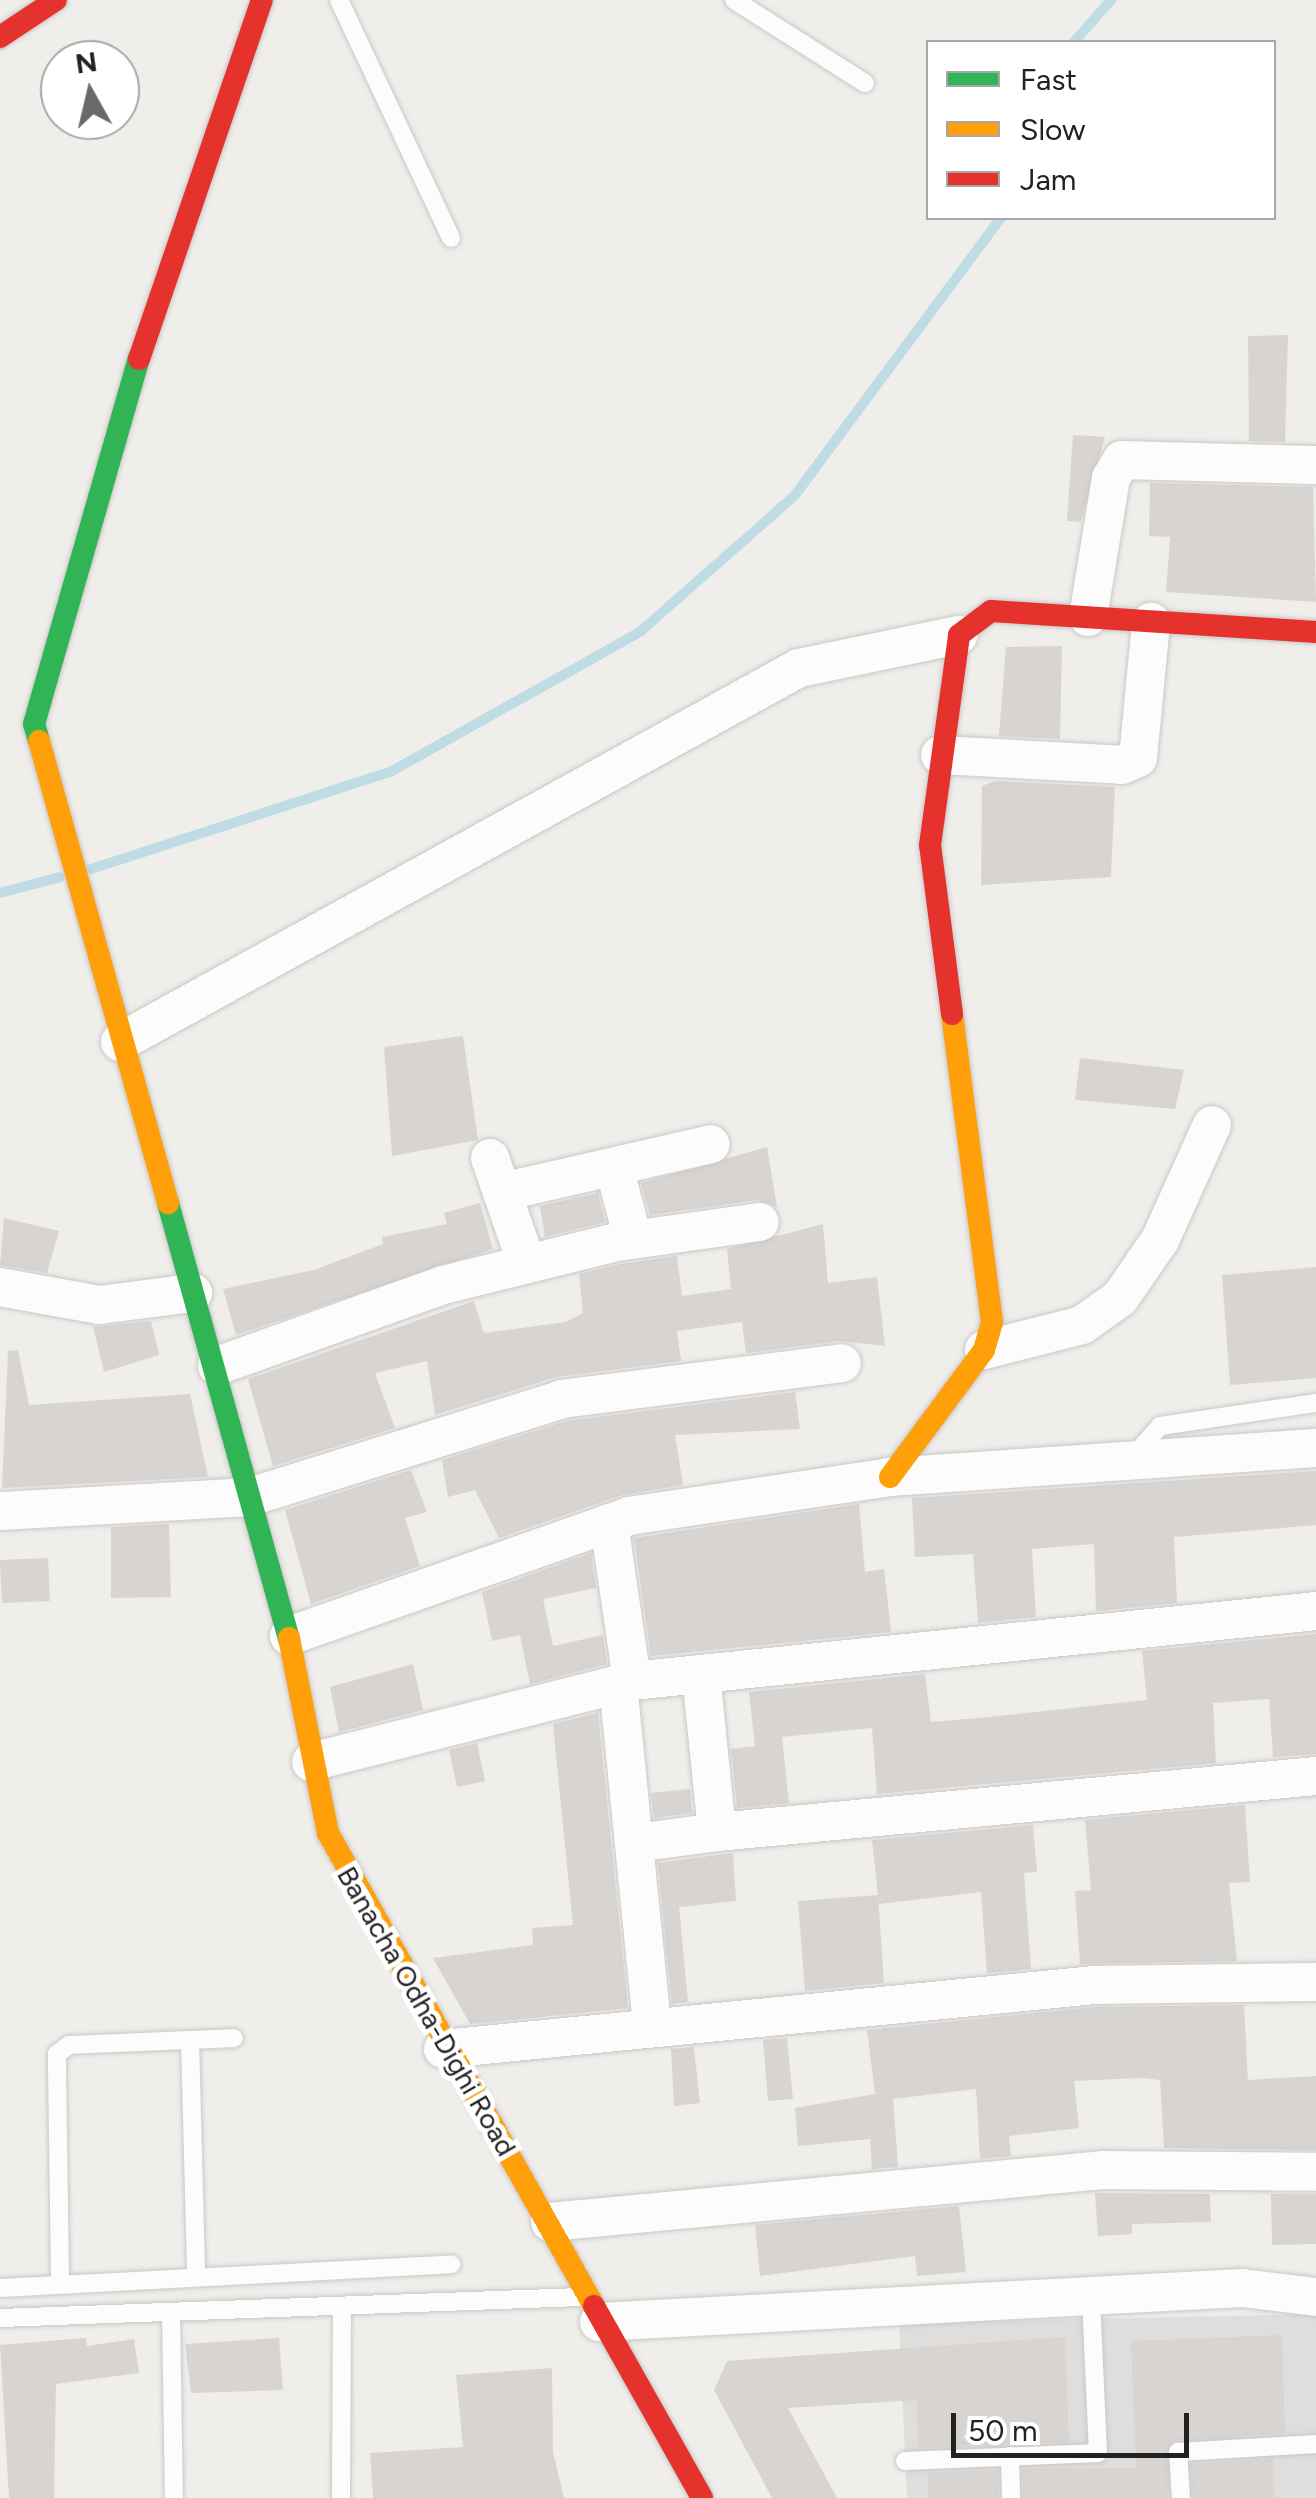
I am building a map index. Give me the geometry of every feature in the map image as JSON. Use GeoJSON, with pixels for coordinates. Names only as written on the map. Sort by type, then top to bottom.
{"type":"FeatureCollection","features":[{"type":"Feature","properties":{"kind":"street"},"geometry":{"type":"LineString","coordinates":[[0,37],[56,0]]}},
{"type":"Feature","properties":{"kind":"street","name":"Banacha Odha-Dighi Road"},"geometry":{"type":"LineString","coordinates":[[262,0],[152,315],[40,682],[34,724],[65,854],[217,1366],[289,1636],[311,1762],[349,1883],[442,2049],[550,2222],[591,2309],[702,2498]]}},
{"type":"Feature","properties":{"kind":"street"},"geometry":{"type":"LineString","coordinates":[[1088,617],[1110,478],[1122,460],[1142,454],[1316,466]]}},
{"type":"Feature","properties":{"kind":"street"},"geometry":{"type":"LineString","coordinates":[[120,1042],[799,668],[959,634],[990,611],[1316,632]]}},
{"type":"Feature","properties":{"kind":"street"},"geometry":{"type":"LineString","coordinates":[[940,756],[1122,765],[1138,758],[1151,622]]}},
{"type":"Feature","properties":{"kind":"street"},"geometry":{"type":"LineString","coordinates":[[890,1478],[984,1350],[992,1322],[982,1200],[930,845],[959,634]]}},
{"type":"Feature","properties":{"kind":"street"},"geometry":{"type":"LineString","coordinates":[[984,1350],[1082,1325],[1120,1298],[1160,1240],[1212,1125]]}},
{"type":"Feature","properties":{"kind":"street"},"geometry":{"type":"LineString","coordinates":[[527,1264],[496,1175],[615,1172],[710,1144]]}},
{"type":"Feature","properties":{"kind":"street"},"geometry":{"type":"LineString","coordinates":[[615,1172],[633,1239]]}},
{"type":"Feature","properties":{"kind":"street"},"geometry":{"type":"LineString","coordinates":[[217,1366],[527,1264],[633,1239],[760,1222]]}},
{"type":"Feature","properties":{"kind":"street"},"geometry":{"type":"LineString","coordinates":[[0,1287],[99,1305],[193,1293]]}},
{"type":"Feature","properties":{"kind":"street"},"geometry":{"type":"LineString","coordinates":[[0,1511],[250,1497],[562,1400],[842,1363]]}},
{"type":"Feature","properties":{"kind":"street"},"geometry":{"type":"LineString","coordinates":[[289,1636],[609,1523],[890,1478],[1316,1448]]}},
{"type":"Feature","properties":{"kind":"street"},"geometry":{"type":"LineString","coordinates":[[609,1523],[652,2026]]}},
{"type":"Feature","properties":{"kind":"street"},"geometry":{"type":"LineString","coordinates":[[311,1762],[625,1683],[1316,1611]]}},
{"type":"Feature","properties":{"kind":"street"},"geometry":{"type":"LineString","coordinates":[[701,1674],[718,1832]]}},
{"type":"Feature","properties":{"kind":"street"},"geometry":{"type":"LineString","coordinates":[[636,1844],[718,1832],[1316,1776]]}},
{"type":"Feature","properties":{"kind":"street"},"geometry":{"type":"LineString","coordinates":[[442,2049],[1094,1985],[1316,1982]]}},
{"type":"Feature","properties":{"kind":"street"},"geometry":{"type":"LineString","coordinates":[[550,2222],[1103,2170],[1316,2172]]}},
{"type":"Feature","properties":{"kind":"street"},"geometry":{"type":"LineString","coordinates":[[591,2309],[1091,2296],[1242,2288],[1316,2297]]}},
{"type":"Feature","properties":{"kind":"lane"},"geometry":{"type":"LineString","coordinates":[[339,0],[451,238]]}},
{"type":"Feature","properties":{"kind":"lane"},"geometry":{"type":"LineString","coordinates":[[734,0],[864,83]]}},
{"type":"Feature","properties":{"kind":"lane"},"geometry":{"type":"LineString","coordinates":[[1131,1460],[1160,1426],[1316,1403]]}},
{"type":"Feature","properties":{"kind":"lane"},"geometry":{"type":"LineString","coordinates":[[60,2279],[57,2054],[69,2044],[234,2038]]}},
{"type":"Feature","properties":{"kind":"lane"},"geometry":{"type":"LineString","coordinates":[[190,2040],[196,2274]]}},
{"type":"Feature","properties":{"kind":"lane"},"geometry":{"type":"LineString","coordinates":[[0,2288],[60,2279],[451,2264]]}},
{"type":"Feature","properties":{"kind":"lane"},"geometry":{"type":"LineString","coordinates":[[905,2461],[1098,2453],[1091,2296]]}},
{"type":"Feature","properties":{"kind":"lane"},"geometry":{"type":"LineString","coordinates":[[0,2318],[342,2306],[591,2309]]}},
{"type":"Feature","properties":{"kind":"lane"},"geometry":{"type":"LineString","coordinates":[[341,2498],[342,2306]]}},
{"type":"Feature","properties":{"kind":"lane"},"geometry":{"type":"LineString","coordinates":[[171,2312],[174,2498]]}},
{"type":"Feature","properties":{"kind":"lane"},"geometry":{"type":"LineString","coordinates":[[1181,2498],[1178,2452],[1316,2444]]}},
{"type":"Feature","properties":{"kind":"lane"},"geometry":{"type":"LineString","coordinates":[[1010,2456],[1012,2498]]}},
{"type":"Feature","properties":{"kind":"shaded area"},"geometry":{"type":"Polygon","coordinates":[[[1316,2314],[1316,2498],[907,2498],[899,2323],[1316,2314]]]}},
{"type":"Feature","properties":{"kind":"building"},"geometry":{"type":"Polygon","coordinates":[[[1288,335],[1285,442],[1249,441],[1248,336],[1288,335]]]}},
{"type":"Feature","properties":{"kind":"building"},"geometry":{"type":"Polygon","coordinates":[[[1073,435],[1105,437],[1081,522],[1067,521],[1073,435]]]}},
{"type":"Feature","properties":{"kind":"building"},"geometry":{"type":"Polygon","coordinates":[[[1150,483],[1313,487],[1316,602],[1166,592],[1170,537],[1149,536],[1150,483]]]}},
{"type":"Feature","properties":{"kind":"building"},"geometry":{"type":"Polygon","coordinates":[[[1062,646],[1060,739],[999,736],[1006,647],[1062,646]]]}},
{"type":"Feature","properties":{"kind":"building"},"geometry":{"type":"Polygon","coordinates":[[[995,781],[1115,787],[1111,877],[981,885],[982,786],[995,781]]]}},
{"type":"Feature","properties":{"kind":"building"},"geometry":{"type":"Polygon","coordinates":[[[463,1036],[478,1140],[392,1156],[384,1047],[463,1036]]]}},
{"type":"Feature","properties":{"kind":"building"},"geometry":{"type":"Polygon","coordinates":[[[1080,1058],[1184,1070],[1175,1109],[1075,1100],[1080,1058]]]}},
{"type":"Feature","properties":{"kind":"building"},"geometry":{"type":"Polygon","coordinates":[[[767,1147],[777,1207],[757,1200],[650,1215],[641,1183],[767,1147]]]}},
{"type":"Feature","properties":{"kind":"building"},"geometry":{"type":"Polygon","coordinates":[[[598,1193],[605,1222],[545,1237],[540,1206],[598,1193]]]}},
{"type":"Feature","properties":{"kind":"building"},"geometry":{"type":"Polygon","coordinates":[[[480,1203],[493,1249],[236,1335],[223,1289],[314,1270],[383,1244],[382,1237],[447,1224],[444,1213],[480,1203]]]}},
{"type":"Feature","properties":{"kind":"building"},"geometry":{"type":"Polygon","coordinates":[[[4,1218],[59,1231],[47,1273],[0,1265],[4,1218]]]}},
{"type":"Feature","properties":{"kind":"building"},"geometry":{"type":"Polygon","coordinates":[[[823,1224],[828,1283],[877,1277],[885,1346],[839,1341],[746,1353],[742,1322],[677,1331],[681,1361],[556,1377],[435,1415],[427,1361],[375,1373],[395,1428],[273,1466],[248,1379],[474,1301],[484,1333],[566,1322],[583,1313],[579,1274],[621,1264],[677,1256],[682,1296],[731,1289],[727,1249],[823,1224]]]}},
{"type":"Feature","properties":{"kind":"building"},"geometry":{"type":"Polygon","coordinates":[[[1316,1267],[1316,1378],[1230,1385],[1222,1275],[1316,1267]]]}},
{"type":"Feature","properties":{"kind":"building"},"geometry":{"type":"Polygon","coordinates":[[[151,1321],[159,1355],[104,1372],[93,1327],[151,1321]]]}},
{"type":"Feature","properties":{"kind":"building"},"geometry":{"type":"Polygon","coordinates":[[[18,1350],[29,1405],[190,1394],[208,1477],[2,1488],[8,1351],[18,1350]]]}},
{"type":"Feature","properties":{"kind":"building"},"geometry":{"type":"Polygon","coordinates":[[[795,1392],[800,1429],[675,1435],[683,1485],[622,1495],[499,1538],[475,1490],[448,1497],[442,1460],[567,1421],[795,1392]]]}},
{"type":"Feature","properties":{"kind":"building"},"geometry":{"type":"Polygon","coordinates":[[[411,1470],[427,1512],[405,1518],[420,1566],[311,1604],[285,1510],[411,1470]]]}},
{"type":"Feature","properties":{"kind":"building"},"geometry":{"type":"Polygon","coordinates":[[[1316,1471],[1316,1525],[1174,1537],[1177,1603],[1096,1611],[1094,1544],[1032,1549],[1036,1617],[978,1623],[973,1554],[915,1557],[912,1498],[1316,1471]]]}},
{"type":"Feature","properties":{"kind":"building"},"geometry":{"type":"Polygon","coordinates":[[[859,1504],[865,1572],[884,1569],[891,1632],[651,1656],[634,1538],[859,1504]]]}},
{"type":"Feature","properties":{"kind":"building"},"geometry":{"type":"Polygon","coordinates":[[[169,1524],[171,1597],[111,1598],[111,1527],[169,1524]]]}},
{"type":"Feature","properties":{"kind":"building"},"geometry":{"type":"Polygon","coordinates":[[[591,1553],[596,1588],[543,1599],[553,1646],[603,1635],[607,1664],[530,1684],[520,1635],[492,1641],[482,1592],[591,1553]]]}},
{"type":"Feature","properties":{"kind":"building"},"geometry":{"type":"Polygon","coordinates":[[[48,1558],[50,1601],[2,1603],[0,1560],[48,1558]]]}},
{"type":"Feature","properties":{"kind":"building"},"geometry":{"type":"Polygon","coordinates":[[[1316,1634],[1316,1754],[1273,1757],[1269,1699],[1213,1703],[1216,1763],[877,1794],[872,1728],[782,1737],[789,1803],[737,1808],[731,1749],[755,1746],[749,1692],[925,1674],[931,1722],[989,1717],[1147,1700],[1142,1651],[1316,1634]]]}},
{"type":"Feature","properties":{"kind":"building"},"geometry":{"type":"Polygon","coordinates":[[[413,1664],[423,1710],[339,1732],[330,1687],[413,1664]]]}},
{"type":"Feature","properties":{"kind":"building"},"geometry":{"type":"Polygon","coordinates":[[[598,1713],[628,2008],[470,2024],[433,1958],[533,1945],[532,1928],[573,1925],[553,1724],[598,1713]]]}},
{"type":"Feature","properties":{"kind":"building"},"geometry":{"type":"Polygon","coordinates":[[[477,1743],[485,1781],[457,1787],[449,1750],[477,1743]]]}},
{"type":"Feature","properties":{"kind":"building"},"geometry":{"type":"Polygon","coordinates":[[[690,1789],[692,1813],[654,1818],[651,1793],[690,1789]]]}},
{"type":"Feature","properties":{"kind":"building"},"geometry":{"type":"Polygon","coordinates":[[[1245,1805],[1250,1882],[1229,1883],[1237,1961],[1080,1964],[1075,1891],[1091,1890],[1085,1820],[1245,1805]]]}},
{"type":"Feature","properties":{"kind":"building"},"geometry":{"type":"Polygon","coordinates":[[[1033,1825],[1037,1872],[1024,1873],[1031,1969],[987,1973],[981,1892],[879,1904],[872,1840],[1033,1825]]]}},
{"type":"Feature","properties":{"kind":"building"},"geometry":{"type":"Polygon","coordinates":[[[733,1853],[736,1901],[679,1907],[688,2002],[672,2004],[658,1863],[733,1853]]]}},
{"type":"Feature","properties":{"kind":"building"},"geometry":{"type":"Polygon","coordinates":[[[878,1895],[884,1983],[805,1991],[798,1901],[878,1895]]]}},
{"type":"Feature","properties":{"kind":"building"},"geometry":{"type":"Polygon","coordinates":[[[1244,2005],[1248,2080],[1316,2076],[1316,2150],[1164,2148],[1160,2080],[1142,2078],[1074,2081],[1079,2128],[1009,2136],[1011,2156],[980,2159],[976,2089],[893,2099],[898,2167],[872,2169],[870,2139],[798,2146],[795,2108],[875,2094],[867,2030],[1095,2007],[1244,2005]]]}},
{"type":"Feature","properties":{"kind":"building"},"geometry":{"type":"Polygon","coordinates":[[[787,2038],[793,2099],[768,2101],[763,2040],[787,2038]]]}},
{"type":"Feature","properties":{"kind":"building"},"geometry":{"type":"Polygon","coordinates":[[[694,2047],[700,2103],[674,2106],[671,2049],[694,2047]]]}},
{"type":"Feature","properties":{"kind":"building"},"geometry":{"type":"Polygon","coordinates":[[[1095,2193],[1210,2194],[1211,2222],[1132,2224],[1132,2234],[1098,2236],[1095,2193]]]}},
{"type":"Feature","properties":{"kind":"building"},"geometry":{"type":"Polygon","coordinates":[[[1271,2194],[1316,2194],[1316,2244],[1272,2245],[1271,2194]]]}},
{"type":"Feature","properties":{"kind":"building"},"geometry":{"type":"Polygon","coordinates":[[[959,2206],[966,2272],[917,2276],[915,2256],[760,2276],[755,2225],[959,2206]]]}},
{"type":"Feature","properties":{"kind":"building"},"geometry":{"type":"Polygon","coordinates":[[[1282,2335],[1285,2433],[1172,2441],[1168,2498],[1023,2498],[1023,2469],[1136,2468],[1131,2341],[1282,2335]]]}},
{"type":"Feature","properties":{"kind":"building"},"geometry":{"type":"Polygon","coordinates":[[[1065,2337],[1069,2442],[918,2447],[917,2400],[788,2408],[837,2498],[772,2498],[714,2390],[727,2361],[1065,2337]]]}},
{"type":"Feature","properties":{"kind":"building"},"geometry":{"type":"Polygon","coordinates":[[[86,2338],[87,2346],[134,2339],[139,2373],[56,2384],[54,2498],[9,2498],[0,2345],[86,2338]]]}},
{"type":"Feature","properties":{"kind":"building"},"geometry":{"type":"Polygon","coordinates":[[[279,2338],[283,2390],[191,2393],[185,2344],[279,2338]]]}},
{"type":"Feature","properties":{"kind":"building"},"geometry":{"type":"Polygon","coordinates":[[[552,2368],[553,2452],[564,2498],[373,2498],[370,2453],[463,2447],[456,2375],[552,2368]]]}},
{"type":"Feature","properties":{"kind":"building"},"geometry":{"type":"Polygon","coordinates":[[[1273,2459],[1274,2498],[1193,2498],[1191,2464],[1273,2459]]]}},
{"type":"Feature","properties":{"kind":"building"},"geometry":{"type":"Polygon","coordinates":[[[998,2470],[998,2498],[928,2498],[928,2473],[998,2470]]]}},
{"type":"Feature","properties":{"kind":"waterway"},"geometry":{"type":"LineString","coordinates":[[1076,40],[1111,0]]}},
{"type":"Feature","properties":{"kind":"waterway"},"geometry":{"type":"LineString","coordinates":[[91,869],[392,771],[641,631],[795,495],[1000,220]]}},
{"type":"Feature","properties":{"kind":"waterway"},"geometry":{"type":"LineString","coordinates":[[0,893],[60,877]]}},
{"type":"Feature","properties":{"kind":"traffic: fast"},"geometry":{"type":"LineString","coordinates":[[39,741],[34,724],[139,359]]}},
{"type":"Feature","properties":{"kind":"traffic: fast"},"geometry":{"type":"LineString","coordinates":[[168,1203],[289,1638]]}},
{"type":"Feature","properties":{"kind":"traffic: slow"},"geometry":{"type":"LineString","coordinates":[[39,741],[168,1203]]}},
{"type":"Feature","properties":{"kind":"traffic: slow"},"geometry":{"type":"LineString","coordinates":[[890,1477],[984,1350],[992,1322],[952,1014]]}},
{"type":"Feature","properties":{"kind":"traffic: slow"},"geometry":{"type":"LineString","coordinates":[[289,1638],[328,1833],[594,2306]]}},
{"type":"Feature","properties":{"kind":"traffic: jam"},"geometry":{"type":"LineString","coordinates":[[0,37],[56,0]]}},
{"type":"Feature","properties":{"kind":"traffic: jam"},"geometry":{"type":"LineString","coordinates":[[139,359],[262,0]]}},
{"type":"Feature","properties":{"kind":"traffic: jam"},"geometry":{"type":"LineString","coordinates":[[952,1014],[930,845],[959,635],[991,611],[1316,632]]}},
{"type":"Feature","properties":{"kind":"traffic: jam"},"geometry":{"type":"LineString","coordinates":[[594,2306],[702,2498]]}}]}
